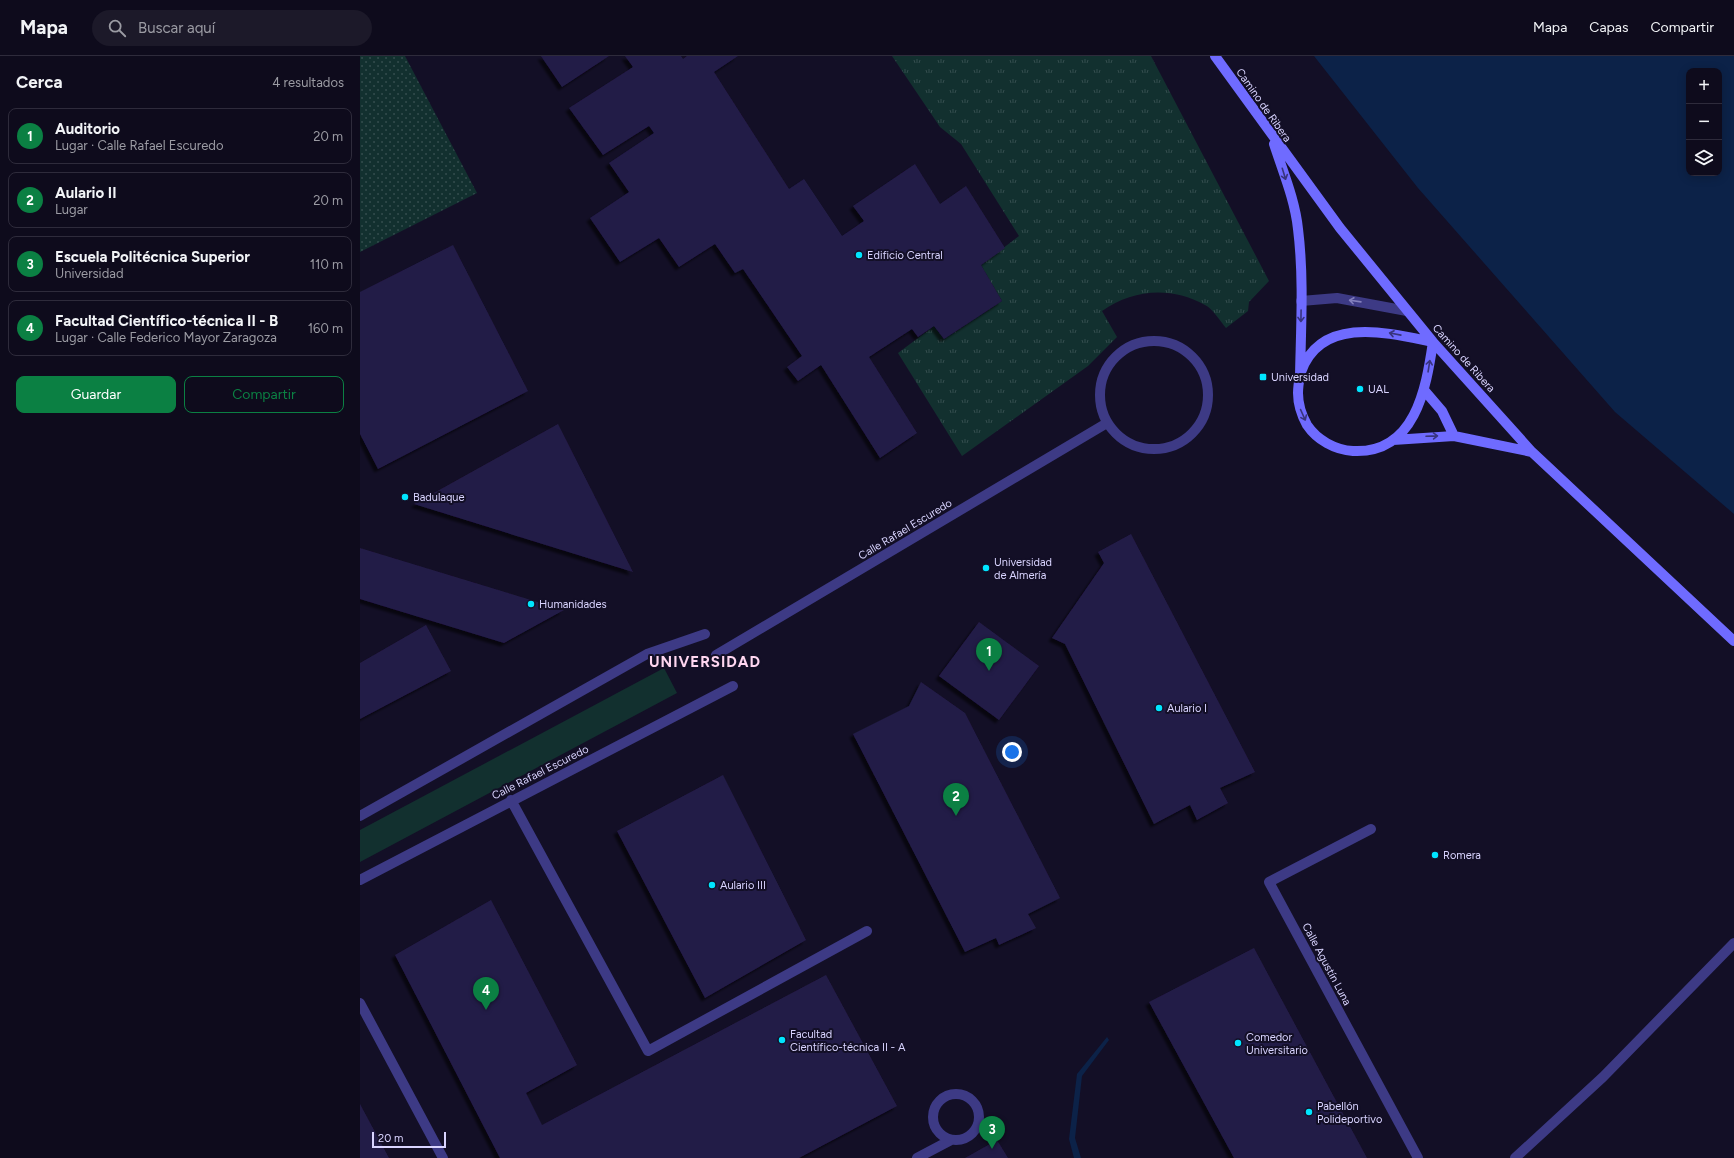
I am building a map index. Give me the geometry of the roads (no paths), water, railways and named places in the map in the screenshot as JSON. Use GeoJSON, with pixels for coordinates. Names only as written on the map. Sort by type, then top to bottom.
{"type":"FeatureCollection","features":[{"type":"Feature","properties":{"kind":"street","name":"Camino de Ribera"},"geometry":{"type":"LineString","coordinates":[[1215,56],[1272,137],[1340,228],[1433,342],[1532,452],[1734,641]]}},
{"type":"Feature","properties":{"kind":"street"},"geometry":{"type":"LineString","coordinates":[[1272,137],[1293,203],[1298,228],[1301,301],[1298,394],[1300,410],[1305,420],[1318,437],[1332,446],[1347,451],[1363,452],[1379,448],[1393,440],[1405,428],[1414,415],[1424,390],[1433,342],[1384,332],[1343,334],[1328,340],[1315,348],[1305,362],[1299,377]]}},
{"type":"Feature","properties":{"kind":"street"},"geometry":{"type":"LineString","coordinates":[[1301,301],[1338,298],[1407,311]]}},
{"type":"Feature","properties":{"kind":"street"},"geometry":{"type":"LineString","coordinates":[[1146,340],[1167,341],[1186,350],[1200,366],[1208,386],[1208,403],[1202,420],[1196,429],[1179,444],[1165,449],[1149,450],[1133,445],[1118,436],[1107,423],[1101,408],[1099,392],[1102,376],[1110,362],[1126,347],[1146,340]]}},
{"type":"Feature","properties":{"kind":"street"},"geometry":{"type":"LineString","coordinates":[[1424,390],[1442,411],[1454,436]]}},
{"type":"Feature","properties":{"kind":"street","name":"Calle Rafael Escuredo"},"geometry":{"type":"LineString","coordinates":[[716,656],[1107,423]]}},
{"type":"Feature","properties":{"kind":"street"},"geometry":{"type":"LineString","coordinates":[[1393,440],[1454,436],[1532,452]]}},
{"type":"Feature","properties":{"kind":"street"},"geometry":{"type":"LineString","coordinates":[[360,816],[647,654],[705,634]]}},
{"type":"Feature","properties":{"kind":"street","name":"Calle Rafael Escuredo"},"geometry":{"type":"LineString","coordinates":[[360,880],[511,800],[733,686]]}},
{"type":"Feature","properties":{"kind":"street"},"geometry":{"type":"LineString","coordinates":[[511,800],[648,1051],[867,931]]}},
{"type":"Feature","properties":{"kind":"street","name":"Calle Agustín Luna"},"geometry":{"type":"LineString","coordinates":[[1371,829],[1269,882],[1418,1158]]}},
{"type":"Feature","properties":{"kind":"street"},"geometry":{"type":"LineString","coordinates":[[1515,1158],[1603,1077],[1734,943]]}},
{"type":"Feature","properties":{"kind":"street"},"geometry":{"type":"LineString","coordinates":[[360,1003],[444,1158]]}},
{"type":"Feature","properties":{"kind":"street"},"geometry":{"type":"LineString","coordinates":[[917,1158],[951,1140],[960,1140],[969,1136],[976,1130],[979,1121],[979,1112],[976,1104],[970,1098],[962,1094],[953,1093],[944,1096],[937,1102],[933,1111],[932,1120],[936,1129],[942,1136],[951,1140]]}},
{"type":"Feature","properties":{"kind":"water"},"geometry":{"type":"Polygon","coordinates":[[[1314,56],[1734,56],[1734,514],[1615,412],[1418,188],[1314,56]]]}},
{"type":"Feature","properties":{"kind":"water"},"geometry":{"type":"Polygon","coordinates":[[[1107,1037],[1109,1040],[1082,1076],[1075,1138],[1081,1158],[1074,1158],[1069,1139],[1077,1074],[1107,1037]]]}},
{"type":"Feature","properties":{"kind":"place","name":"Edificio Central"},"geometry":{"type":"Point","coordinates":[859,255]}},
{"type":"Feature","properties":{"kind":"place","name":"Universidad"},"geometry":{"type":"Point","coordinates":[1263,377]}},
{"type":"Feature","properties":{"kind":"place","name":"UAL"},"geometry":{"type":"Point","coordinates":[1360,389]}},
{"type":"Feature","properties":{"kind":"place","name":"Badulaque"},"geometry":{"type":"Point","coordinates":[405,497]}},
{"type":"Feature","properties":{"kind":"place","name":"Universidad de Almería"},"geometry":{"type":"Point","coordinates":[986,568]}},
{"type":"Feature","properties":{"kind":"place","name":"Humanidades"},"geometry":{"type":"Point","coordinates":[531,604]}},
{"type":"Feature","properties":{"kind":"place","name":"Auditorio"},"geometry":{"type":"Point","coordinates":[989,671]}},
{"type":"Feature","properties":{"kind":"place","name":"Aulario I"},"geometry":{"type":"Point","coordinates":[1159,708]}},
{"type":"Feature","properties":{"kind":"place","name":"Aulario II"},"geometry":{"type":"Point","coordinates":[956,816]}},
{"type":"Feature","properties":{"kind":"place","name":"Romera"},"geometry":{"type":"Point","coordinates":[1435,855]}},
{"type":"Feature","properties":{"kind":"place","name":"Aulario III"},"geometry":{"type":"Point","coordinates":[712,885]}},
{"type":"Feature","properties":{"kind":"place","name":"Facultad Científico-técnica II - B"},"geometry":{"type":"Point","coordinates":[486,1010]}},
{"type":"Feature","properties":{"kind":"place","name":"Facultad Científico-técnica II - A"},"geometry":{"type":"Point","coordinates":[782,1040]}},
{"type":"Feature","properties":{"kind":"place","name":"Comedor Universitario"},"geometry":{"type":"Point","coordinates":[1238,1043]}},
{"type":"Feature","properties":{"kind":"place","name":"Pabellón Polideportivo"},"geometry":{"type":"Point","coordinates":[1309,1112]}},
{"type":"Feature","properties":{"kind":"place","name":"Escuela Politécnica Superior"},"geometry":{"type":"Point","coordinates":[992,1149]}},
{"type":"Feature","properties":{"kind":"district","name":"UNIVERSIDAD"},"geometry":{"type":"Point","coordinates":[705,662]}}]}
